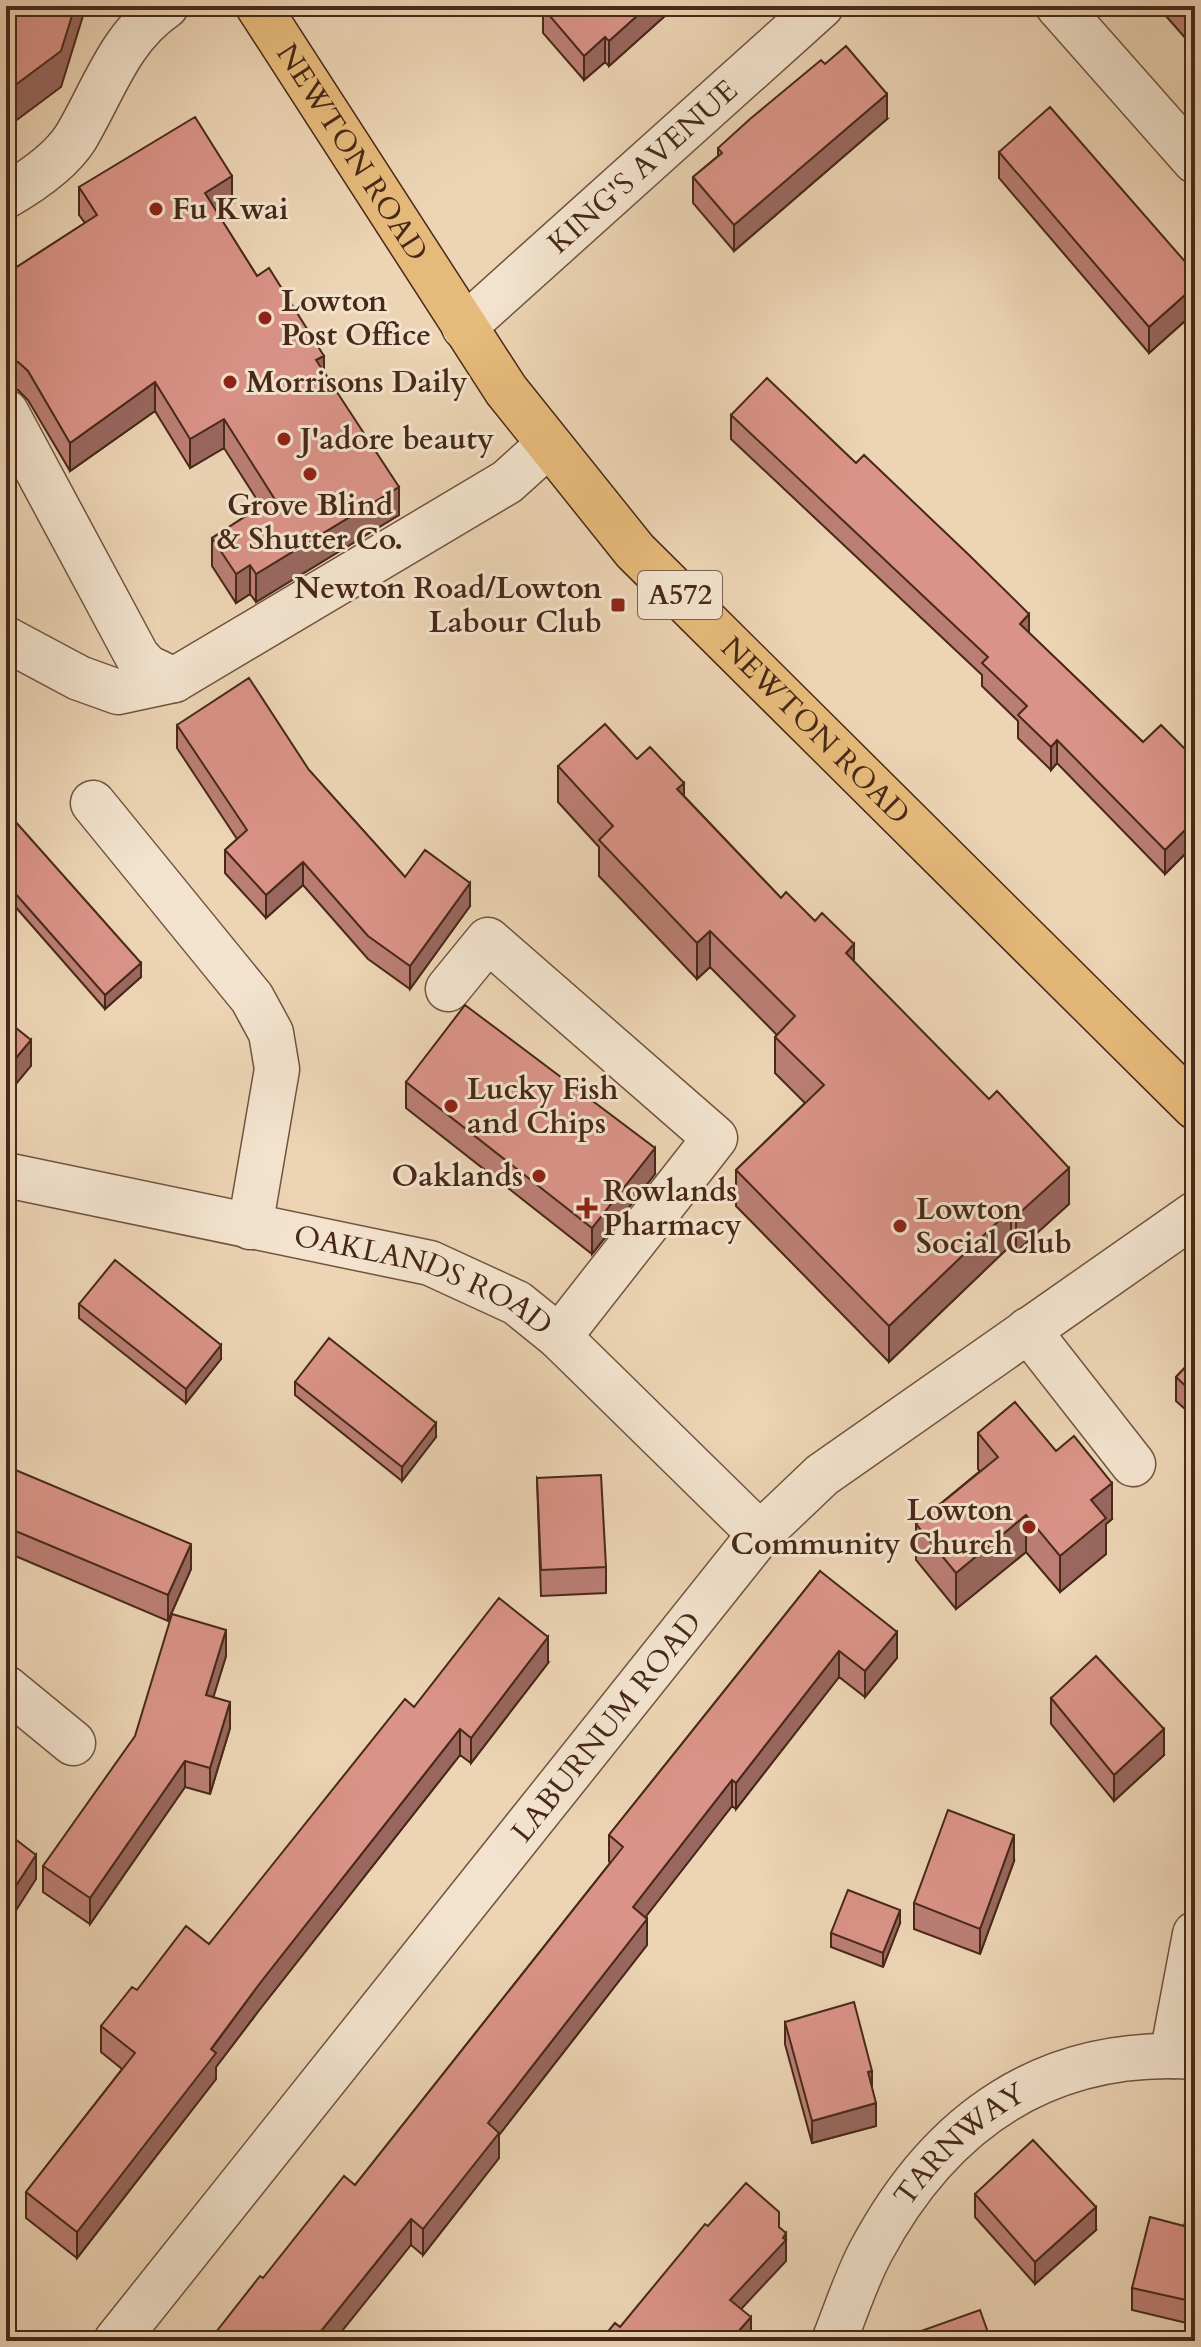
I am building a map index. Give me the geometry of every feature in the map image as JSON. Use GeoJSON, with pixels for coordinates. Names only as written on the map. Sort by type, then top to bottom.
{"type":"FeatureCollection","features":[{"type":"Feature","properties":{"kind":"main road","name":"NEWTON ROAD"},"geometry":{"type":"LineString","coordinates":[[258,6],[464,327],[548,445],[635,551],[1195,1107]]}},
{"type":"Feature","properties":{"kind":"street"},"geometry":{"type":"LineString","coordinates":[[6,196],[30,182],[75,140],[117,56],[151,16],[166,6]]}},
{"type":"Feature","properties":{"kind":"street","name":"KING'S AVENUE"},"geometry":{"type":"LineString","coordinates":[[464,327],[821,6]]}},
{"type":"Feature","properties":{"kind":"street"},"geometry":{"type":"LineString","coordinates":[[1058,6],[1195,161]]}},
{"type":"Feature","properties":{"kind":"street"},"geometry":{"type":"LineString","coordinates":[[6,412],[137,656],[147,667],[174,680]]}},
{"type":"Feature","properties":{"kind":"street"},"geometry":{"type":"LineString","coordinates":[[6,639],[79,678],[118,692],[174,680],[507,482],[548,445]]}},
{"type":"Feature","properties":{"kind":"street"},"geometry":{"type":"LineString","coordinates":[[93,803],[252,998],[271,1033],[277,1069],[250,1227]]}},
{"type":"Feature","properties":{"kind":"street"},"geometry":{"type":"LineString","coordinates":[[448,989],[488,940],[715,1138],[559,1337]]}},
{"type":"Feature","properties":{"kind":"street","name":"OAKLANDS ROAD"},"geometry":{"type":"LineString","coordinates":[[6,1175],[430,1263],[517,1303],[559,1337],[760,1534]]}},
{"type":"Feature","properties":{"kind":"street","name":"LABURNUM ROAD"},"geometry":{"type":"LineString","coordinates":[[116,2341],[760,1534],[822,1475],[1195,1214]]}},
{"type":"Feature","properties":{"kind":"street"},"geometry":{"type":"LineString","coordinates":[[1028,1330],[1133,1464]]}},
{"type":"Feature","properties":{"kind":"street"},"geometry":{"type":"LineString","coordinates":[[6,1688],[73,1743]]}},
{"type":"Feature","properties":{"kind":"street","name":"TARNWAY"},"geometry":{"type":"LineString","coordinates":[[834,2341],[871,2252],[924,2169],[967,2126],[1012,2095],[1063,2073],[1115,2060],[1183,2057],[1195,1934]]}},
{"type":"Feature","properties":{"kind":"building"},"geometry":{"type":"Polygon","coordinates":[[[6,6],[75,6],[61,51],[6,92],[6,6]]]}},
{"type":"Feature","properties":{"kind":"building"},"geometry":{"type":"Polygon","coordinates":[[[648,6],[609,41],[605,37],[584,56],[543,8],[648,6]]]}},
{"type":"Feature","properties":{"kind":"building"},"geometry":{"type":"Polygon","coordinates":[[[1178,6],[1195,6],[1195,26],[1178,6]]]}},
{"type":"Feature","properties":{"kind":"building"},"geometry":{"type":"Polygon","coordinates":[[[846,46],[887,94],[734,225],[693,177],[722,153],[718,148],[750,119],[821,60],[825,64],[846,46]]]}},
{"type":"Feature","properties":{"kind":"building"},"geometry":{"type":"Polygon","coordinates":[[[1050,107],[1195,273],[1195,286],[1149,327],[999,152],[1050,107]]]}},
{"type":"Feature","properties":{"kind":"building"},"geometry":{"type":"Polygon","coordinates":[[[195,117],[232,176],[205,193],[257,276],[269,268],[324,356],[316,360],[399,487],[256,574],[250,565],[236,574],[212,538],[274,498],[224,419],[190,439],[155,382],[70,443],[28,371],[18,362],[6,359],[6,274],[97,215],[79,187],[195,117]]]}},
{"type":"Feature","properties":{"kind":"building"},"geometry":{"type":"Polygon","coordinates":[[[767,378],[856,463],[864,455],[969,555],[1029,614],[1020,624],[1143,742],[1161,725],[1195,759],[1195,824],[1193,822],[1165,850],[1057,740],[1051,747],[1018,715],[1027,706],[982,663],[988,657],[731,415],[767,378]]]}},
{"type":"Feature","properties":{"kind":"building"},"geometry":{"type":"Polygon","coordinates":[[[6,435],[14,451],[6,455],[6,435]]]}},
{"type":"Feature","properties":{"kind":"building"},"geometry":{"type":"Polygon","coordinates":[[[249,678],[309,770],[405,877],[425,850],[470,883],[410,966],[368,936],[303,862],[266,895],[225,850],[247,830],[177,725],[249,678]]]}},
{"type":"Feature","properties":{"kind":"building"},"geometry":{"type":"Polygon","coordinates":[[[605,724],[637,759],[650,747],[684,783],[677,789],[781,898],[786,892],[815,921],[822,913],[854,944],[846,953],[875,983],[989,1099],[997,1091],[1069,1168],[1016,1216],[1011,1209],[889,1326],[736,1170],[824,1085],[775,1037],[795,1016],[710,931],[697,943],[599,840],[613,826],[558,766],[605,724]]]}},
{"type":"Feature","properties":{"kind":"building"},"geometry":{"type":"Polygon","coordinates":[[[6,811],[141,963],[105,995],[6,883],[6,811]]]}},
{"type":"Feature","properties":{"kind":"building"},"geometry":{"type":"Polygon","coordinates":[[[465,1005],[655,1148],[592,1228],[406,1082],[465,1005]]]}},
{"type":"Feature","properties":{"kind":"building"},"geometry":{"type":"Polygon","coordinates":[[[6,1020],[31,1040],[6,1070],[6,1020]]]}},
{"type":"Feature","properties":{"kind":"building"},"geometry":{"type":"Polygon","coordinates":[[[115,1260],[221,1345],[186,1389],[79,1304],[115,1260]]]}},
{"type":"Feature","properties":{"kind":"building"},"geometry":{"type":"Polygon","coordinates":[[[329,1338],[436,1423],[402,1467],[295,1382],[329,1338]]]}},
{"type":"Feature","properties":{"kind":"building"},"geometry":{"type":"Polygon","coordinates":[[[1195,1357],[1195,1395],[1176,1377],[1195,1357]]]}},
{"type":"Feature","properties":{"kind":"building"},"geometry":{"type":"Polygon","coordinates":[[[1015,1402],[1056,1451],[1074,1436],[1112,1483],[1091,1500],[1106,1518],[1060,1556],[1026,1515],[956,1573],[916,1524],[998,1457],[978,1433],[1015,1402]]]}},
{"type":"Feature","properties":{"kind":"building"},"geometry":{"type":"Polygon","coordinates":[[[6,1466],[191,1544],[168,1595],[6,1527],[6,1466]]]}},
{"type":"Feature","properties":{"kind":"building"},"geometry":{"type":"Polygon","coordinates":[[[601,1475],[606,1567],[541,1570],[537,1478],[601,1475]]]}},
{"type":"Feature","properties":{"kind":"building"},"geometry":{"type":"Polygon","coordinates":[[[820,1571],[897,1632],[865,1671],[839,1651],[736,1783],[732,1780],[633,1907],[647,1919],[488,2123],[499,2133],[423,2229],[411,2219],[313,2341],[209,2341],[344,2176],[355,2185],[623,1847],[609,1835],[820,1571]]]}},
{"type":"Feature","properties":{"kind":"building"},"geometry":{"type":"Polygon","coordinates":[[[499,1598],[548,1637],[471,1738],[460,1729],[260,1983],[211,2049],[216,2053],[77,2232],[26,2192],[135,2053],[101,2026],[132,1987],[137,1990],[186,1926],[209,1944],[405,1699],[414,1707],[499,1598]]]}},
{"type":"Feature","properties":{"kind":"building"},"geometry":{"type":"Polygon","coordinates":[[[172,1614],[226,1630],[206,1695],[230,1702],[210,1768],[185,1761],[90,1898],[43,1866],[135,1736],[172,1614]]]}},
{"type":"Feature","properties":{"kind":"building"},"geometry":{"type":"Polygon","coordinates":[[[1096,1656],[1164,1729],[1114,1775],[1051,1698],[1096,1656]]]}},
{"type":"Feature","properties":{"kind":"building"},"geometry":{"type":"Polygon","coordinates":[[[948,1810],[1014,1835],[980,1929],[914,1903],[948,1810]]]}},
{"type":"Feature","properties":{"kind":"building"},"geometry":{"type":"Polygon","coordinates":[[[6,1832],[36,1855],[6,1901],[6,1832]]]}},
{"type":"Feature","properties":{"kind":"building"},"geometry":{"type":"Polygon","coordinates":[[[848,1890],[900,1910],[883,1953],[831,1933],[848,1890]]]}},
{"type":"Feature","properties":{"kind":"building"},"geometry":{"type":"Polygon","coordinates":[[[854,2002],[872,2071],[868,2072],[876,2103],[812,2121],[785,2022],[854,2002]]]}},
{"type":"Feature","properties":{"kind":"building"},"geometry":{"type":"Polygon","coordinates":[[[1033,2140],[1096,2207],[1035,2262],[975,2194],[1033,2140]]]}},
{"type":"Feature","properties":{"kind":"building"},"geometry":{"type":"Polygon","coordinates":[[[746,2183],[779,2212],[779,2227],[786,2233],[783,2238],[786,2240],[730,2300],[751,2317],[730,2341],[600,2341],[615,2323],[620,2327],[705,2224],[708,2226],[746,2183]]]}},
{"type":"Feature","properties":{"kind":"building"},"geometry":{"type":"Polygon","coordinates":[[[1150,2217],[1184,2226],[1185,2222],[1195,2224],[1195,2302],[1132,2288],[1150,2217]]]}},
{"type":"Feature","properties":{"kind":"building"},"geometry":{"type":"Polygon","coordinates":[[[980,2310],[991,2341],[921,2341],[918,2332],[980,2310]]]}},
{"type":"Feature","properties":{"kind":"place","name":"Fu Kwai"},"geometry":{"type":"Point","coordinates":[156,209]}},
{"type":"Feature","properties":{"kind":"place","name":"Lowton Post Office"},"geometry":{"type":"Point","coordinates":[265,318]}},
{"type":"Feature","properties":{"kind":"place","name":"Morrisons Daily"},"geometry":{"type":"Point","coordinates":[230,382]}},
{"type":"Feature","properties":{"kind":"place","name":"J'adore beauty"},"geometry":{"type":"Point","coordinates":[284,439]}},
{"type":"Feature","properties":{"kind":"place","name":"Grove Blind & Shutter Co."},"geometry":{"type":"Point","coordinates":[310,474]}},
{"type":"Feature","properties":{"kind":"place","name":"Newton Road/Lowton Labour Club"},"geometry":{"type":"Point","coordinates":[618,605]}},
{"type":"Feature","properties":{"kind":"place","name":"Lucky Fish and Chips"},"geometry":{"type":"Point","coordinates":[451,1106]}},
{"type":"Feature","properties":{"kind":"place","name":"Oaklands"},"geometry":{"type":"Point","coordinates":[539,1176]}},
{"type":"Feature","properties":{"kind":"place","name":"Rowlands Pharmacy"},"geometry":{"type":"Point","coordinates":[587,1208]}},
{"type":"Feature","properties":{"kind":"place","name":"Lowton Social Club"},"geometry":{"type":"Point","coordinates":[900,1226]}},
{"type":"Feature","properties":{"kind":"place","name":"Lowton Community Church"},"geometry":{"type":"Point","coordinates":[1029,1527]}}]}
